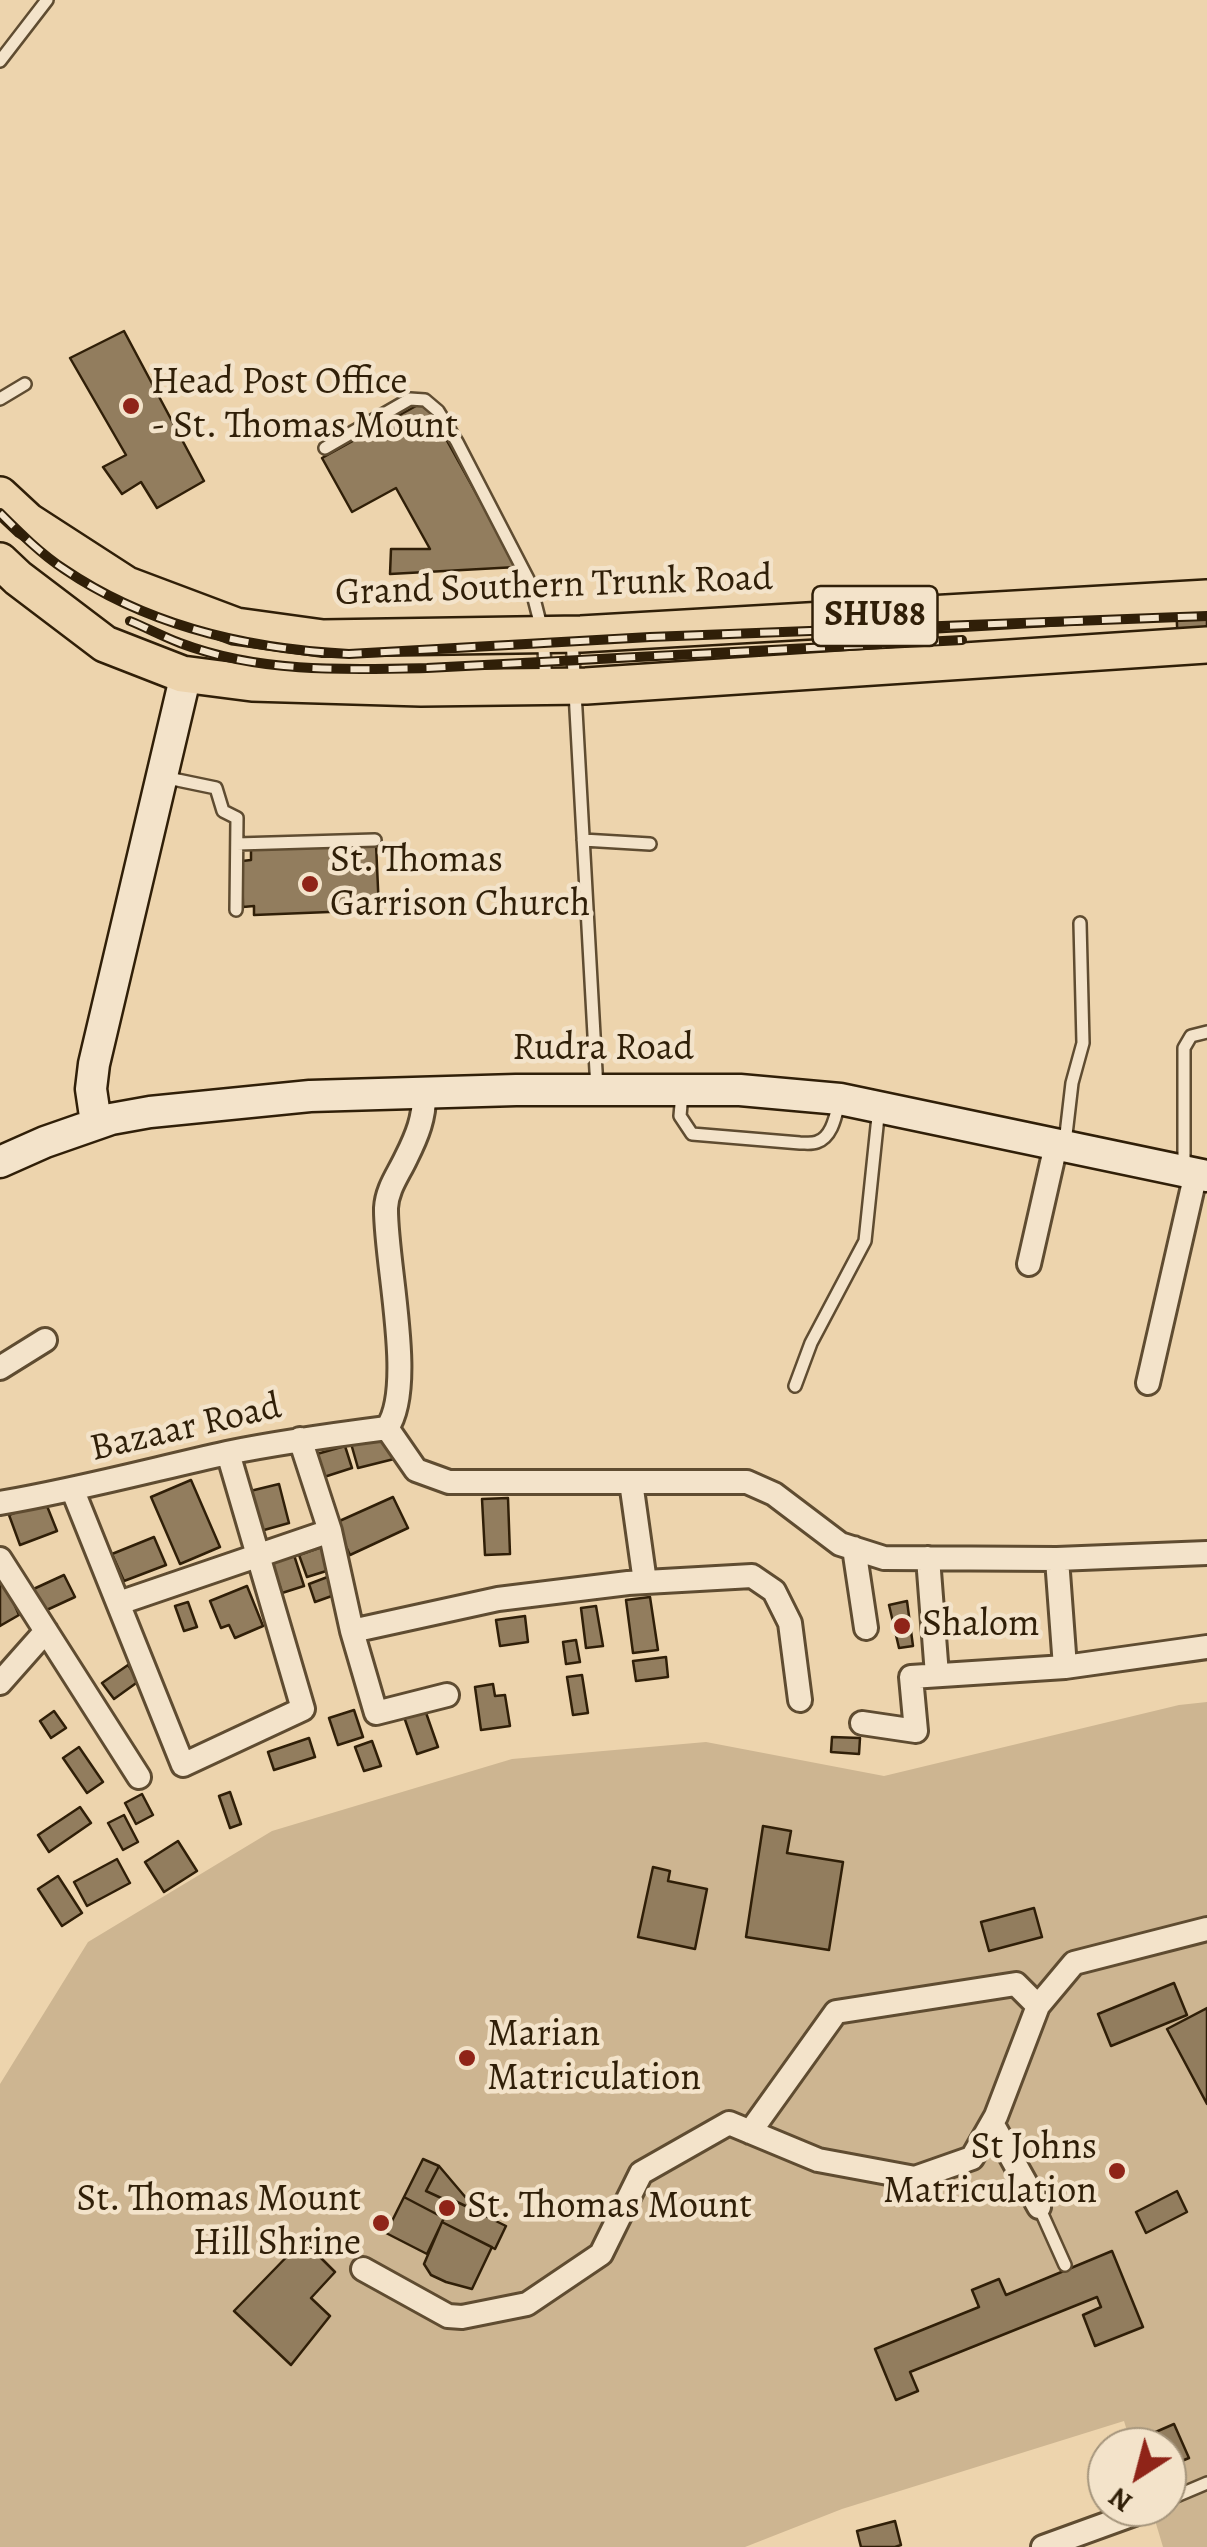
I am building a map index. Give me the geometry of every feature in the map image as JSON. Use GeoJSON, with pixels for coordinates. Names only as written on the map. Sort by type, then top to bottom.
{"type":"FeatureCollection","features":[{"type":"Feature","properties":{"kind":"main road","name":"Grand Southern Trunk Road"},"geometry":{"type":"LineString","coordinates":[[0,495],[28,522],[126,585],[236,626],[322,638],[558,634],[1207,598]]}},
{"type":"Feature","properties":{"kind":"main road","name":"SHU88"},"geometry":{"type":"LineString","coordinates":[[0,561],[105,644],[186,674],[252,683],[421,688],[560,686],[1207,646]]}},
{"type":"Feature","properties":{"kind":"main road"},"geometry":{"type":"LineString","coordinates":[[494,636],[496,687]]}},
{"type":"Feature","properties":{"kind":"street"},"geometry":{"type":"LineString","coordinates":[[96,1124],[91,1088],[94,1064],[186,674]]}},
{"type":"Feature","properties":{"kind":"street","name":"Rudra Road"},"geometry":{"type":"LineString","coordinates":[[0,1162],[96,1124],[150,1112],[310,1096],[682,1089],[840,1099],[1196,1173]]}},
{"type":"Feature","properties":{"kind":"street"},"geometry":{"type":"LineString","coordinates":[[424,1092],[420,1126],[392,1184],[386,1206],[399,1394],[397,1410],[387,1428],[416,1470],[449,1482],[747,1482],[774,1494],[840,1544],[884,1558],[1057,1559],[1207,1553]]}},
{"type":"Feature","properties":{"kind":"street"},"geometry":{"type":"LineString","coordinates":[[1028,1264],[1060,1146]]}},
{"type":"Feature","properties":{"kind":"street"},"geometry":{"type":"LineString","coordinates":[[1148,1382],[1196,1173]]}},
{"type":"Feature","properties":{"kind":"street"},"geometry":{"type":"LineString","coordinates":[[0,1368],[45,1340]]}},
{"type":"Feature","properties":{"kind":"street","name":"Bazaar Road"},"geometry":{"type":"LineString","coordinates":[[0,1503],[300,1439],[387,1428]]}},
{"type":"Feature","properties":{"kind":"street"},"geometry":{"type":"LineString","coordinates":[[300,1439],[330,1531],[352,1631],[376,1713],[447,1695]]}},
{"type":"Feature","properties":{"kind":"street"},"geometry":{"type":"LineString","coordinates":[[73,1490],[183,1765],[303,1709],[228,1453]]}},
{"type":"Feature","properties":{"kind":"street"},"geometry":{"type":"LineString","coordinates":[[631,1482],[645,1582]]}},
{"type":"Feature","properties":{"kind":"street"},"geometry":{"type":"LineString","coordinates":[[119,1603],[330,1531]]}},
{"type":"Feature","properties":{"kind":"street"},"geometry":{"type":"LineString","coordinates":[[854,1548],[866,1628]]}},
{"type":"Feature","properties":{"kind":"street"},"geometry":{"type":"LineString","coordinates":[[928,1558],[937,1675]]}},
{"type":"Feature","properties":{"kind":"street"},"geometry":{"type":"LineString","coordinates":[[0,1559],[139,1777]]}},
{"type":"Feature","properties":{"kind":"street"},"geometry":{"type":"LineString","coordinates":[[1057,1559],[1064,1667]]}},
{"type":"Feature","properties":{"kind":"street"},"geometry":{"type":"LineString","coordinates":[[352,1631],[498,1599],[645,1582],[752,1576],[774,1590],[790,1623],[800,1700]]}},
{"type":"Feature","properties":{"kind":"street"},"geometry":{"type":"LineString","coordinates":[[0,1682],[46,1631]]}},
{"type":"Feature","properties":{"kind":"street"},"geometry":{"type":"LineString","coordinates":[[862,1723],[916,1731],[911,1677],[1064,1667],[1207,1647]]}},
{"type":"Feature","properties":{"kind":"street"},"geometry":{"type":"LineString","coordinates":[[739,2127],[818,2160],[915,2178],[972,2158],[992,2124],[1038,2006],[1074,1963],[1207,1929]]}},
{"type":"Feature","properties":{"kind":"street"},"geometry":{"type":"LineString","coordinates":[[363,2269],[448,2316],[462,2317],[528,2304],[601,2254],[641,2173],[739,2127],[836,2012],[1016,1984],[1038,2006]]}},
{"type":"Feature","properties":{"kind":"street"},"geometry":{"type":"LineString","coordinates":[[992,2124],[1040,2207]]}},
{"type":"Feature","properties":{"kind":"street"},"geometry":{"type":"LineString","coordinates":[[1044,2547],[1098,2527]]}},
{"type":"Feature","properties":{"kind":"lane"},"geometry":{"type":"LineString","coordinates":[[0,61],[47,0]]}},
{"type":"Feature","properties":{"kind":"lane"},"geometry":{"type":"LineString","coordinates":[[0,399],[26,384]]}},
{"type":"Feature","properties":{"kind":"lane"},"geometry":{"type":"LineString","coordinates":[[325,448],[410,399],[424,400],[438,410],[558,634],[560,686],[583,840],[597,1089]]}},
{"type":"Feature","properties":{"kind":"lane"},"geometry":{"type":"LineString","coordinates":[[558,634],[560,686]]}},
{"type":"Feature","properties":{"kind":"lane"},"geometry":{"type":"LineString","coordinates":[[162,777],[216,788],[224,811],[237,818],[236,910]]}},
{"type":"Feature","properties":{"kind":"lane"},"geometry":{"type":"LineString","coordinates":[[237,844],[375,840]]}},
{"type":"Feature","properties":{"kind":"lane"},"geometry":{"type":"LineString","coordinates":[[583,840],[650,844]]}},
{"type":"Feature","properties":{"kind":"lane"},"geometry":{"type":"LineString","coordinates":[[1060,1146],[1084,1043],[1080,923]]}},
{"type":"Feature","properties":{"kind":"lane"},"geometry":{"type":"LineString","coordinates":[[1196,1173],[1184,1048],[1191,1036],[1207,1032]]}},
{"type":"Feature","properties":{"kind":"lane"},"geometry":{"type":"LineString","coordinates":[[682,1089],[680,1116],[692,1134],[800,1143],[817,1142],[825,1136],[832,1128],[840,1099]]}},
{"type":"Feature","properties":{"kind":"lane"},"geometry":{"type":"LineString","coordinates":[[795,1386],[810,1343],[866,1241],[879,1108]]}},
{"type":"Feature","properties":{"kind":"lane"},"geometry":{"type":"LineString","coordinates":[[1040,2207],[1065,2266]]}},
{"type":"Feature","properties":{"kind":"shaded area","name":"St. Thomas Mount"},"geometry":{"type":"Polygon","coordinates":[[[1207,1702],[1207,2547],[1163,2547],[1157,2527],[1187,2527],[1187,2427],[1126,2427],[1124,2421],[1087,2427],[1087,2433],[842,2509],[745,2547],[0,2547],[0,2084],[88,1942],[272,1831],[512,1759],[706,1742],[884,1776],[1179,1705],[1207,1702]]]}},
{"type":"Feature","properties":{"kind":"building","name":"Head Post Office - St. Thomas Mount"},"geometry":{"type":"Polygon","coordinates":[[[124,331],[204,481],[157,508],[141,482],[122,494],[103,467],[126,455],[70,358],[124,331]]]}},
{"type":"Feature","properties":{"kind":"building"},"geometry":{"type":"Polygon","coordinates":[[[425,401],[517,567],[390,574],[391,549],[430,549],[396,488],[352,512],[322,458],[425,401]]]}},
{"type":"Feature","properties":{"kind":"building"},"geometry":{"type":"Polygon","coordinates":[[[1207,603],[1207,644],[1178,646],[1176,604],[1207,603]]]}},
{"type":"Feature","properties":{"kind":"building","name":"St. Thomas Garrison Church"},"geometry":{"type":"Polygon","coordinates":[[[376,844],[379,910],[254,915],[254,906],[243,907],[242,861],[251,860],[251,848],[376,844]]]}},
{"type":"Feature","properties":{"kind":"building"},"geometry":{"type":"Polygon","coordinates":[[[387,1431],[394,1459],[358,1468],[350,1440],[387,1431]]]}},
{"type":"Feature","properties":{"kind":"building"},"geometry":{"type":"Polygon","coordinates":[[[345,1446],[352,1468],[324,1477],[317,1454],[345,1446]]]}},
{"type":"Feature","properties":{"kind":"building"},"geometry":{"type":"Polygon","coordinates":[[[191,1480],[220,1547],[180,1564],[151,1497],[191,1480]]]}},
{"type":"Feature","properties":{"kind":"building"},"geometry":{"type":"Polygon","coordinates":[[[279,1484],[289,1523],[257,1532],[246,1492],[279,1484]]]}},
{"type":"Feature","properties":{"kind":"building"},"geometry":{"type":"Polygon","coordinates":[[[393,1497],[408,1528],[350,1555],[335,1523],[393,1497]]]}},
{"type":"Feature","properties":{"kind":"building"},"geometry":{"type":"Polygon","coordinates":[[[508,1498],[510,1554],[485,1555],[482,1499],[508,1498]]]}},
{"type":"Feature","properties":{"kind":"building"},"geometry":{"type":"Polygon","coordinates":[[[45,1501],[57,1531],[20,1545],[9,1515],[45,1501]]]}},
{"type":"Feature","properties":{"kind":"building"},"geometry":{"type":"Polygon","coordinates":[[[154,1537],[166,1565],[124,1581],[112,1554],[154,1537]]]}},
{"type":"Feature","properties":{"kind":"building"},"geometry":{"type":"Polygon","coordinates":[[[330,1544],[336,1568],[307,1577],[299,1555],[330,1544]]]}},
{"type":"Feature","properties":{"kind":"building"},"geometry":{"type":"Polygon","coordinates":[[[293,1552],[304,1586],[282,1593],[271,1559],[293,1552]]]}},
{"type":"Feature","properties":{"kind":"building"},"geometry":{"type":"Polygon","coordinates":[[[338,1573],[343,1592],[315,1602],[309,1584],[338,1573]]]}},
{"type":"Feature","properties":{"kind":"building"},"geometry":{"type":"Polygon","coordinates":[[[64,1575],[75,1597],[38,1614],[27,1592],[64,1575]]]}},
{"type":"Feature","properties":{"kind":"building"},"geometry":{"type":"Polygon","coordinates":[[[5,1583],[19,1615],[0,1626],[0,1586],[5,1583]]]}},
{"type":"Feature","properties":{"kind":"building"},"geometry":{"type":"Polygon","coordinates":[[[247,1586],[263,1626],[235,1638],[229,1625],[221,1628],[210,1601],[247,1586]]]}},
{"type":"Feature","properties":{"kind":"building"},"geometry":{"type":"Polygon","coordinates":[[[650,1597],[658,1650],[633,1653],[626,1600],[650,1597]]]}},
{"type":"Feature","properties":{"kind":"building","name":"Shalom"},"geometry":{"type":"Polygon","coordinates":[[[907,1601],[913,1646],[899,1648],[889,1605],[907,1601]]]}},
{"type":"Feature","properties":{"kind":"building"},"geometry":{"type":"Polygon","coordinates":[[[188,1602],[197,1627],[184,1631],[175,1606],[188,1602]]]}},
{"type":"Feature","properties":{"kind":"building"},"geometry":{"type":"Polygon","coordinates":[[[596,1606],[603,1646],[586,1648],[581,1608],[596,1606]]]}},
{"type":"Feature","properties":{"kind":"building"},"geometry":{"type":"Polygon","coordinates":[[[525,1616],[528,1642],[500,1646],[496,1620],[525,1616]]]}},
{"type":"Feature","properties":{"kind":"building"},"geometry":{"type":"Polygon","coordinates":[[[576,1640],[580,1662],[566,1664],[563,1642],[576,1640]]]}},
{"type":"Feature","properties":{"kind":"building"},"geometry":{"type":"Polygon","coordinates":[[[666,1657],[668,1677],[636,1681],[633,1661],[666,1657]]]}},
{"type":"Feature","properties":{"kind":"building"},"geometry":{"type":"Polygon","coordinates":[[[128,1665],[139,1681],[114,1699],[102,1683],[128,1665]]]}},
{"type":"Feature","properties":{"kind":"building"},"geometry":{"type":"Polygon","coordinates":[[[582,1675],[588,1713],[573,1715],[567,1677],[582,1675]]]}},
{"type":"Feature","properties":{"kind":"building"},"geometry":{"type":"Polygon","coordinates":[[[493,1684],[495,1696],[505,1695],[510,1726],[481,1730],[475,1687],[493,1684]]]}},
{"type":"Feature","properties":{"kind":"building"},"geometry":{"type":"Polygon","coordinates":[[[424,1707],[438,1747],[417,1754],[403,1714],[424,1707]]]}},
{"type":"Feature","properties":{"kind":"building"},"geometry":{"type":"Polygon","coordinates":[[[354,1710],[363,1737],[338,1745],[329,1718],[354,1710]]]}},
{"type":"Feature","properties":{"kind":"building"},"geometry":{"type":"Polygon","coordinates":[[[54,1711],[66,1728],[51,1738],[40,1721],[54,1711]]]}},
{"type":"Feature","properties":{"kind":"building"},"geometry":{"type":"Polygon","coordinates":[[[832,1737],[860,1738],[859,1754],[831,1752],[832,1737]]]}},
{"type":"Feature","properties":{"kind":"building"},"geometry":{"type":"Polygon","coordinates":[[[309,1738],[315,1757],[274,1770],[268,1752],[309,1738]]]}},
{"type":"Feature","properties":{"kind":"building"},"geometry":{"type":"Polygon","coordinates":[[[372,1741],[381,1766],[364,1771],[355,1747],[372,1741]]]}},
{"type":"Feature","properties":{"kind":"building"},"geometry":{"type":"Polygon","coordinates":[[[79,1747],[103,1782],[87,1793],[63,1758],[79,1747]]]}},
{"type":"Feature","properties":{"kind":"building"},"geometry":{"type":"Polygon","coordinates":[[[230,1792],[241,1824],[230,1828],[219,1796],[230,1792]]]}},
{"type":"Feature","properties":{"kind":"building"},"geometry":{"type":"Polygon","coordinates":[[[142,1794],[153,1815],[136,1824],[125,1803],[142,1794]]]}},
{"type":"Feature","properties":{"kind":"building"},"geometry":{"type":"Polygon","coordinates":[[[80,1807],[91,1823],[49,1852],[38,1835],[80,1807]]]}},
{"type":"Feature","properties":{"kind":"building"},"geometry":{"type":"Polygon","coordinates":[[[124,1815],[138,1842],[123,1850],[108,1823],[124,1815]]]}},
{"type":"Feature","properties":{"kind":"building"},"geometry":{"type":"Polygon","coordinates":[[[763,1826],[791,1831],[787,1853],[843,1862],[829,1950],[746,1937],[763,1826]]]}},
{"type":"Feature","properties":{"kind":"building"},"geometry":{"type":"Polygon","coordinates":[[[178,1841],[197,1871],[164,1892],[145,1862],[178,1841]]]}},
{"type":"Feature","properties":{"kind":"building"},"geometry":{"type":"Polygon","coordinates":[[[117,1859],[130,1883],[87,1906],[74,1882],[117,1859]]]}},
{"type":"Feature","properties":{"kind":"building"},"geometry":{"type":"Polygon","coordinates":[[[653,1867],[670,1871],[668,1881],[707,1889],[695,1949],[638,1937],[653,1867]]]}},
{"type":"Feature","properties":{"kind":"building"},"geometry":{"type":"Polygon","coordinates":[[[58,1876],[82,1913],[62,1926],[38,1889],[58,1876]]]}},
{"type":"Feature","properties":{"kind":"building"},"geometry":{"type":"Polygon","coordinates":[[[1034,1908],[1042,1937],[989,1951],[981,1922],[1034,1908]]]}},
{"type":"Feature","properties":{"kind":"building"},"geometry":{"type":"Polygon","coordinates":[[[1174,1983],[1187,2015],[1111,2046],[1098,2014],[1174,1983]]]}},
{"type":"Feature","properties":{"kind":"building"},"geometry":{"type":"Polygon","coordinates":[[[1207,2008],[1207,2104],[1167,2029],[1207,2008]]]}},
{"type":"Feature","properties":{"kind":"building","name":"St. Thomas Mount"},"geometry":{"type":"Polygon","coordinates":[[[423,2159],[439,2166],[426,2191],[506,2226],[495,2249],[404,2197],[423,2159]]]}},
{"type":"Feature","properties":{"kind":"building"},"geometry":{"type":"Polygon","coordinates":[[[439,2166],[478,2212],[426,2191],[439,2166]]]}},
{"type":"Feature","properties":{"kind":"building"},"geometry":{"type":"Polygon","coordinates":[[[1177,2191],[1187,2212],[1146,2233],[1136,2212],[1177,2191]]]}},
{"type":"Feature","properties":{"kind":"building"},"geometry":{"type":"Polygon","coordinates":[[[404,2197],[444,2218],[427,2254],[386,2233],[404,2197]]]}},
{"type":"Feature","properties":{"kind":"building"},"geometry":{"type":"Polygon","coordinates":[[[442,2222],[492,2247],[472,2289],[431,2275],[424,2264],[442,2222]]]}},
{"type":"Feature","properties":{"kind":"building"},"geometry":{"type":"Polygon","coordinates":[[[303,2240],[335,2272],[311,2298],[330,2316],[291,2365],[234,2311],[303,2240]]]}},
{"type":"Feature","properties":{"kind":"building"},"geometry":{"type":"Polygon","coordinates":[[[1112,2251],[1143,2327],[1095,2346],[1083,2315],[1101,2307],[1097,2297],[910,2372],[918,2391],[896,2400],[875,2349],[979,2307],[972,2290],[999,2279],[1006,2295],[1112,2251]]]}},
{"type":"Feature","properties":{"kind":"building"},"geometry":{"type":"Polygon","coordinates":[[[895,2521],[901,2545],[861,2547],[857,2531],[895,2521]]]}},
{"type":"Feature","properties":{"kind":"railway"},"geometry":{"type":"LineString","coordinates":[[0,513],[55,563],[130,606],[200,631],[311,651],[349,654],[650,637],[1207,616]]}},
{"type":"Feature","properties":{"kind":"railway"},"geometry":{"type":"LineString","coordinates":[[130,621],[210,653],[271,665],[334,669],[427,668],[962,640]]}},
{"type":"Feature","properties":{"kind":"place","name":"Head Post Office - St. Thomas Mount"},"geometry":{"type":"Point","coordinates":[131,406]}},
{"type":"Feature","properties":{"kind":"place","name":"St. Thomas Garrison Church"},"geometry":{"type":"Point","coordinates":[310,884]}},
{"type":"Feature","properties":{"kind":"place","name":"Shalom"},"geometry":{"type":"Point","coordinates":[902,1626]}},
{"type":"Feature","properties":{"kind":"place","name":"Marian Matriculation"},"geometry":{"type":"Point","coordinates":[467,2058]}},
{"type":"Feature","properties":{"kind":"place","name":"St Johns Matriculation"},"geometry":{"type":"Point","coordinates":[1117,2171]}},
{"type":"Feature","properties":{"kind":"place","name":"St. Thomas Mount"},"geometry":{"type":"Point","coordinates":[447,2208]}},
{"type":"Feature","properties":{"kind":"place","name":"St. Thomas Mount Hill Shrine"},"geometry":{"type":"Point","coordinates":[381,2223]}}]}
